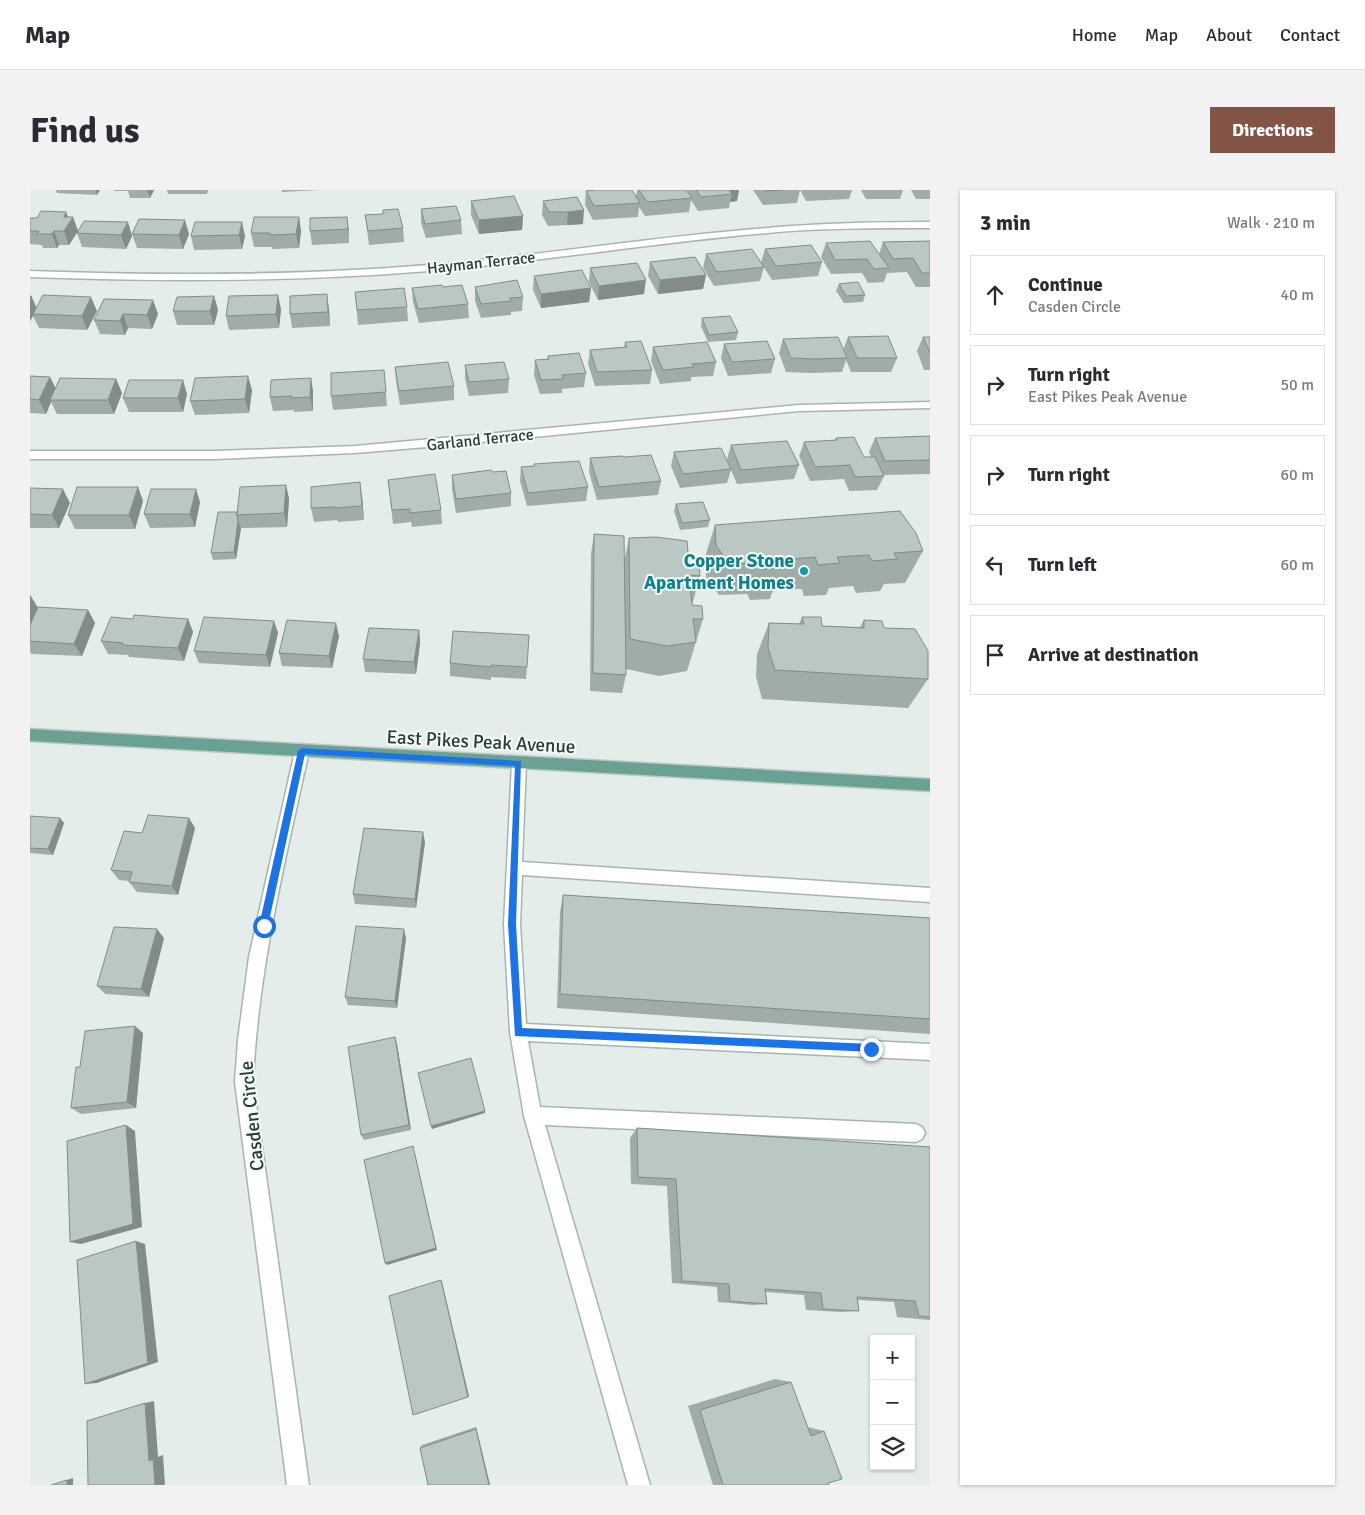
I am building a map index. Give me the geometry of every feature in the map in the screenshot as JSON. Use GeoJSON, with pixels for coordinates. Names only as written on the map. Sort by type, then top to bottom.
{"type":"FeatureCollection","features":[{"type":"Feature","properties":{"kind":"main road","name":"East Pikes Peak Avenue"},"geometry":{"type":"LineString","coordinates":[[30,734],[302,751],[930,785]]}},
{"type":"Feature","properties":{"kind":"street","name":"Hayman Terrace"},"geometry":{"type":"LineString","coordinates":[[30,274],[178,279],[329,275],[453,266],[698,237],[802,228],[854,225],[930,225]]}},
{"type":"Feature","properties":{"kind":"street","name":"Garland Terrace"},"geometry":{"type":"LineString","coordinates":[[30,455],[145,457],[289,453],[430,444],[625,423],[801,408],[930,405]]}},
{"type":"Feature","properties":{"kind":"street","name":"Casden Circle"},"geometry":{"type":"LineString","coordinates":[[298,1485],[244,1082],[245,1038],[260,943],[302,751]]}},
{"type":"Feature","properties":{"kind":"street"},"geometry":{"type":"LineString","coordinates":[[518,763],[512,924],[518,1032],[533,1116],[638,1485]]}},
{"type":"Feature","properties":{"kind":"street"},"geometry":{"type":"LineString","coordinates":[[514,868],[930,896]]}},
{"type":"Feature","properties":{"kind":"street"},"geometry":{"type":"LineString","coordinates":[[518,1032],[930,1052]]}},
{"type":"Feature","properties":{"kind":"street"},"geometry":{"type":"LineString","coordinates":[[533,1116],[916,1133]]}},
{"type":"Feature","properties":{"kind":"building"},"geometry":{"type":"Polygon","coordinates":[[[632,190],[640,203],[594,206],[586,191],[632,190]]]}},
{"type":"Feature","properties":{"kind":"building"},"geometry":{"type":"Polygon","coordinates":[[[639,190],[686,190],[692,198],[647,202],[639,190]]]}},
{"type":"Feature","properties":{"kind":"building"},"geometry":{"type":"Polygon","coordinates":[[[696,190],[729,190],[732,194],[701,197],[696,190]]]}},
{"type":"Feature","properties":{"kind":"building"},"geometry":{"type":"Polygon","coordinates":[[[514,196],[523,216],[479,220],[471,201],[514,196]]]}},
{"type":"Feature","properties":{"kind":"building"},"geometry":{"type":"Polygon","coordinates":[[[577,197],[584,210],[549,212],[543,201],[577,197]]]}},
{"type":"Feature","properties":{"kind":"building"},"geometry":{"type":"Polygon","coordinates":[[[456,206],[461,220],[425,224],[421,209],[456,206]]]}},
{"type":"Feature","properties":{"kind":"building"},"geometry":{"type":"Polygon","coordinates":[[[398,209],[403,228],[368,231],[365,215],[383,214],[383,210],[398,209]]]}},
{"type":"Feature","properties":{"kind":"building"},"geometry":{"type":"Polygon","coordinates":[[[41,211],[66,212],[64,217],[73,217],[64,231],[54,231],[52,234],[37,234],[39,231],[30,231],[30,218],[37,218],[41,211]]]}},
{"type":"Feature","properties":{"kind":"building"},"geometry":{"type":"Polygon","coordinates":[[[254,217],[299,217],[296,234],[270,235],[270,233],[251,233],[254,217]]]}},
{"type":"Feature","properties":{"kind":"building"},"geometry":{"type":"Polygon","coordinates":[[[347,217],[348,229],[310,231],[310,218],[347,217]]]}},
{"type":"Feature","properties":{"kind":"building"},"geometry":{"type":"Polygon","coordinates":[[[139,219],[185,220],[179,235],[132,234],[139,219]]]}},
{"type":"Feature","properties":{"kind":"building"},"geometry":{"type":"Polygon","coordinates":[[[84,221],[128,222],[121,235],[77,233],[84,221]]]}},
{"type":"Feature","properties":{"kind":"building"},"geometry":{"type":"Polygon","coordinates":[[[195,222],[242,222],[239,235],[191,236],[195,222]]]}},
{"type":"Feature","properties":{"kind":"building"},"geometry":{"type":"Polygon","coordinates":[[[870,241],[889,268],[874,269],[867,259],[835,260],[826,243],[870,241]]]}},
{"type":"Feature","properties":{"kind":"building"},"geometry":{"type":"Polygon","coordinates":[[[930,241],[930,273],[922,273],[913,258],[893,259],[883,242],[930,241]]]}},
{"type":"Feature","properties":{"kind":"building"},"geometry":{"type":"Polygon","coordinates":[[[811,245],[822,262],[776,266],[765,249],[811,245]]]}},
{"type":"Feature","properties":{"kind":"building"},"geometry":{"type":"Polygon","coordinates":[[[752,249],[764,267],[717,272],[706,254],[752,249]]]}},
{"type":"Feature","properties":{"kind":"building"},"geometry":{"type":"Polygon","coordinates":[[[695,257],[706,275],[660,280],[650,262],[695,257]]]}},
{"type":"Feature","properties":{"kind":"building"},"geometry":{"type":"Polygon","coordinates":[[[637,263],[646,280],[599,286],[590,268],[637,263]]]}},
{"type":"Feature","properties":{"kind":"building"},"geometry":{"type":"Polygon","coordinates":[[[582,270],[591,288],[541,294],[534,276],[582,270]]]}},
{"type":"Feature","properties":{"kind":"building"},"geometry":{"type":"Polygon","coordinates":[[[517,280],[523,297],[510,298],[511,301],[481,304],[475,287],[517,280]]]}},
{"type":"Feature","properties":{"kind":"building"},"geometry":{"type":"Polygon","coordinates":[[[858,282],[865,295],[846,296],[839,284],[858,282]]]}},
{"type":"Feature","properties":{"kind":"building"},"geometry":{"type":"Polygon","coordinates":[[[442,285],[443,287],[462,285],[468,304],[418,309],[412,288],[442,285]]]}},
{"type":"Feature","properties":{"kind":"building"},"geometry":{"type":"Polygon","coordinates":[[[404,288],[407,307],[357,310],[355,292],[404,288]]]}},
{"type":"Feature","properties":{"kind":"building"},"geometry":{"type":"Polygon","coordinates":[[[327,294],[328,312],[290,314],[290,296],[327,294]]]}},
{"type":"Feature","properties":{"kind":"building"},"geometry":{"type":"Polygon","coordinates":[[[43,295],[91,297],[82,316],[33,314],[43,295]]]}},
{"type":"Feature","properties":{"kind":"building"},"geometry":{"type":"Polygon","coordinates":[[[278,295],[276,314],[226,316],[229,296],[278,295]]]}},
{"type":"Feature","properties":{"kind":"building"},"geometry":{"type":"Polygon","coordinates":[[[214,296],[210,311],[173,311],[177,297],[214,296]]]}},
{"type":"Feature","properties":{"kind":"building"},"geometry":{"type":"Polygon","coordinates":[[[104,299],[153,300],[147,315],[123,314],[120,321],[94,320],[104,299]]]}},
{"type":"Feature","properties":{"kind":"building"},"geometry":{"type":"Polygon","coordinates":[[[730,316],[738,332],[709,335],[702,318],[730,316]]]}},
{"type":"Feature","properties":{"kind":"building"},"geometry":{"type":"Polygon","coordinates":[[[888,336],[897,358],[857,358],[848,337],[888,336]]]}},
{"type":"Feature","properties":{"kind":"building"},"geometry":{"type":"Polygon","coordinates":[[[838,337],[847,358],[791,358],[783,339],[838,337]]]}},
{"type":"Feature","properties":{"kind":"building"},"geometry":{"type":"Polygon","coordinates":[[[923,337],[930,337],[930,353],[923,337]]]}},
{"type":"Feature","properties":{"kind":"building"},"geometry":{"type":"Polygon","coordinates":[[[641,341],[652,370],[597,372],[590,350],[627,347],[625,342],[641,341]]]}},
{"type":"Feature","properties":{"kind":"building"},"geometry":{"type":"Polygon","coordinates":[[[767,341],[775,359],[732,362],[724,344],[767,341]]]}},
{"type":"Feature","properties":{"kind":"building"},"geometry":{"type":"Polygon","coordinates":[[[707,342],[716,362],[692,364],[694,367],[663,370],[653,347],[707,342]]]}},
{"type":"Feature","properties":{"kind":"building"},"geometry":{"type":"Polygon","coordinates":[[[579,353],[586,373],[562,375],[563,379],[541,380],[535,360],[549,359],[548,356],[579,353]]]}},
{"type":"Feature","properties":{"kind":"building"},"geometry":{"type":"Polygon","coordinates":[[[448,362],[454,386],[399,391],[395,367],[448,362]]]}},
{"type":"Feature","properties":{"kind":"building"},"geometry":{"type":"Polygon","coordinates":[[[504,362],[509,379],[469,382],[465,365],[504,362]]]}},
{"type":"Feature","properties":{"kind":"building"},"geometry":{"type":"Polygon","coordinates":[[[384,370],[386,392],[331,396],[331,373],[384,370]]]}},
{"type":"Feature","properties":{"kind":"building"},"geometry":{"type":"Polygon","coordinates":[[[30,376],[50,377],[39,400],[30,399],[30,376]]]}},
{"type":"Feature","properties":{"kind":"building"},"geometry":{"type":"Polygon","coordinates":[[[248,376],[245,399],[190,401],[195,378],[248,376]]]}},
{"type":"Feature","properties":{"kind":"building"},"geometry":{"type":"Polygon","coordinates":[[[60,378],[116,379],[108,400],[50,400],[60,378]]]}},
{"type":"Feature","properties":{"kind":"building"},"geometry":{"type":"Polygon","coordinates":[[[311,378],[310,397],[270,397],[271,380],[311,378]]]}},
{"type":"Feature","properties":{"kind":"building"},"geometry":{"type":"Polygon","coordinates":[[[129,380],[183,380],[178,398],[123,398],[129,380]]]}},
{"type":"Feature","properties":{"kind":"building"},"geometry":{"type":"Polygon","coordinates":[[[930,436],[930,460],[885,461],[875,438],[930,436]]]}},
{"type":"Feature","properties":{"kind":"building"},"geometry":{"type":"Polygon","coordinates":[[[854,437],[864,457],[875,457],[884,476],[855,477],[850,465],[815,467],[804,442],[837,440],[836,438],[854,437]]]}},
{"type":"Feature","properties":{"kind":"building"},"geometry":{"type":"Polygon","coordinates":[[[787,441],[799,465],[741,470],[731,445],[787,441]]]}},
{"type":"Feature","properties":{"kind":"building"},"geometry":{"type":"Polygon","coordinates":[[[721,448],[731,469],[683,474],[674,452],[721,448]]]}},
{"type":"Feature","properties":{"kind":"building"},"geometry":{"type":"Polygon","coordinates":[[[651,455],[661,481],[599,487],[590,458],[624,457],[651,455]]]}},
{"type":"Feature","properties":{"kind":"building"},"geometry":{"type":"Polygon","coordinates":[[[579,461],[588,487],[528,493],[521,467],[534,466],[534,464],[579,461]]]}},
{"type":"Feature","properties":{"kind":"building"},"geometry":{"type":"Polygon","coordinates":[[[491,470],[493,472],[506,471],[511,493],[456,499],[452,475],[491,470]]]}},
{"type":"Feature","properties":{"kind":"building"},"geometry":{"type":"Polygon","coordinates":[[[435,474],[441,510],[410,513],[410,509],[392,510],[388,480],[435,474]]]}},
{"type":"Feature","properties":{"kind":"building"},"geometry":{"type":"Polygon","coordinates":[[[360,482],[362,506],[311,508],[311,487],[360,482]]]}},
{"type":"Feature","properties":{"kind":"building"},"geometry":{"type":"Polygon","coordinates":[[[286,485],[284,513],[237,515],[240,487],[286,485]]]}},
{"type":"Feature","properties":{"kind":"building"},"geometry":{"type":"Polygon","coordinates":[[[77,487],[138,487],[129,515],[68,515],[77,487]]]}},
{"type":"Feature","properties":{"kind":"building"},"geometry":{"type":"Polygon","coordinates":[[[30,488],[63,489],[52,515],[30,514],[30,488]]]}},
{"type":"Feature","properties":{"kind":"building"},"geometry":{"type":"Polygon","coordinates":[[[151,489],[196,489],[190,514],[144,514],[151,489]]]}},
{"type":"Feature","properties":{"kind":"building"},"geometry":{"type":"Polygon","coordinates":[[[703,502],[710,520],[682,523],[676,504],[703,502]]]}},
{"type":"Feature","properties":{"kind":"building"},"geometry":{"type":"Polygon","coordinates":[[[900,511],[916,533],[923,551],[894,553],[897,559],[872,561],[869,555],[837,557],[840,563],[818,565],[815,557],[779,560],[782,568],[761,569],[759,563],[729,564],[716,545],[715,525],[900,511]]]}},
{"type":"Feature","properties":{"kind":"building"},"geometry":{"type":"Polygon","coordinates":[[[218,512],[237,512],[238,521],[234,552],[211,553],[218,512]]]}},
{"type":"Feature","properties":{"kind":"building"},"geometry":{"type":"Polygon","coordinates":[[[594,534],[624,536],[626,675],[593,673],[594,534]]]}},
{"type":"Feature","properties":{"kind":"building"},"geometry":{"type":"Polygon","coordinates":[[[656,537],[687,541],[689,563],[699,563],[700,576],[689,575],[692,605],[702,606],[703,619],[693,619],[696,642],[667,646],[630,639],[629,538],[656,537]]]}},
{"type":"Feature","properties":{"kind":"building"},"geometry":{"type":"Polygon","coordinates":[[[38,607],[88,610],[74,644],[30,641],[30,625],[38,607]]]}},
{"type":"Feature","properties":{"kind":"building"},"geometry":{"type":"Polygon","coordinates":[[[134,615],[188,619],[178,648],[122,645],[123,643],[101,641],[111,617],[133,619],[134,615]]]}},
{"type":"Feature","properties":{"kind":"building"},"geometry":{"type":"Polygon","coordinates":[[[204,617],[274,621],[266,655],[194,651],[204,617]]]}},
{"type":"Feature","properties":{"kind":"building"},"geometry":{"type":"Polygon","coordinates":[[[802,617],[821,617],[822,626],[864,628],[864,620],[882,621],[884,628],[915,629],[928,651],[928,679],[775,670],[768,648],[769,623],[804,624],[802,617]]]}},
{"type":"Feature","properties":{"kind":"building"},"geometry":{"type":"Polygon","coordinates":[[[287,620],[336,623],[329,656],[279,653],[287,620]]]}},
{"type":"Feature","properties":{"kind":"building"},"geometry":{"type":"Polygon","coordinates":[[[369,628],[419,630],[414,662],[363,659],[369,628]]]}},
{"type":"Feature","properties":{"kind":"building"},"geometry":{"type":"Polygon","coordinates":[[[453,631],[529,635],[527,667],[491,665],[491,667],[450,663],[453,631]]]}},
{"type":"Feature","properties":{"kind":"building"},"geometry":{"type":"Polygon","coordinates":[[[148,815],[189,818],[172,886],[129,882],[132,872],[111,870],[124,831],[142,833],[148,815]]]}},
{"type":"Feature","properties":{"kind":"building"},"geometry":{"type":"Polygon","coordinates":[[[30,816],[60,818],[48,849],[30,848],[30,816]]]}},
{"type":"Feature","properties":{"kind":"building"},"geometry":{"type":"Polygon","coordinates":[[[364,828],[423,832],[415,899],[353,894],[364,828]]]}},
{"type":"Feature","properties":{"kind":"building"},"geometry":{"type":"Polygon","coordinates":[[[563,895],[930,918],[930,1019],[560,994],[563,895]]]}},
{"type":"Feature","properties":{"kind":"building"},"geometry":{"type":"Polygon","coordinates":[[[356,926],[404,929],[395,1001],[345,997],[356,926]]]}},
{"type":"Feature","properties":{"kind":"building"},"geometry":{"type":"Polygon","coordinates":[[[114,927],[157,929],[141,989],[97,986],[114,927]]]}},
{"type":"Feature","properties":{"kind":"building"},"geometry":{"type":"Polygon","coordinates":[[[135,1026],[127,1102],[71,1108],[76,1067],[80,1067],[85,1031],[135,1026]]]}},
{"type":"Feature","properties":{"kind":"building"},"geometry":{"type":"Polygon","coordinates":[[[395,1037],[409,1125],[361,1135],[348,1047],[395,1037]]]}},
{"type":"Feature","properties":{"kind":"building"},"geometry":{"type":"Polygon","coordinates":[[[471,1058],[485,1111],[431,1126],[418,1073],[471,1058]]]}},
{"type":"Feature","properties":{"kind":"building"},"geometry":{"type":"Polygon","coordinates":[[[126,1125],[133,1224],[70,1242],[67,1141],[126,1125]]]}},
{"type":"Feature","properties":{"kind":"building"},"geometry":{"type":"Polygon","coordinates":[[[637,1128],[930,1147],[930,1317],[919,1316],[915,1301],[857,1297],[859,1311],[823,1309],[821,1293],[765,1289],[767,1304],[730,1301],[729,1284],[682,1281],[676,1179],[638,1177],[637,1128]]]}},
{"type":"Feature","properties":{"kind":"building"},"geometry":{"type":"Polygon","coordinates":[[[413,1146],[436,1248],[385,1263],[364,1160],[413,1146]]]}},
{"type":"Feature","properties":{"kind":"building"},"geometry":{"type":"Polygon","coordinates":[[[136,1241],[148,1363],[85,1384],[77,1260],[136,1241]]]}},
{"type":"Feature","properties":{"kind":"building"},"geometry":{"type":"Polygon","coordinates":[[[441,1280],[468,1397],[413,1415],[389,1296],[441,1280]]]}},
{"type":"Feature","properties":{"kind":"building"},"geometry":{"type":"Polygon","coordinates":[[[791,1382],[811,1436],[824,1431],[842,1479],[828,1483],[829,1485],[723,1485],[700,1410],[791,1382]]]}},
{"type":"Feature","properties":{"kind":"building"},"geometry":{"type":"Polygon","coordinates":[[[145,1403],[149,1461],[153,1459],[155,1485],[88,1485],[87,1421],[145,1403]]]}},
{"type":"Feature","properties":{"kind":"building"},"geometry":{"type":"Polygon","coordinates":[[[476,1429],[489,1485],[428,1485],[420,1448],[476,1429]]]}},
{"type":"Feature","properties":{"kind":"building"},"geometry":{"type":"Polygon","coordinates":[[[67,1480],[67,1485],[51,1485],[67,1480]]]}},
{"type":"Feature","properties":{"kind":"place","name":"Copper Stone Apartment Homes"},"geometry":{"type":"Point","coordinates":[804,571]}},
{"type":"Feature","properties":{"kind":"route"},"geometry":{"type":"LineString","coordinates":[[264,926],[302,751],[518,763],[512,924],[518,1032],[871,1049]]}}]}
